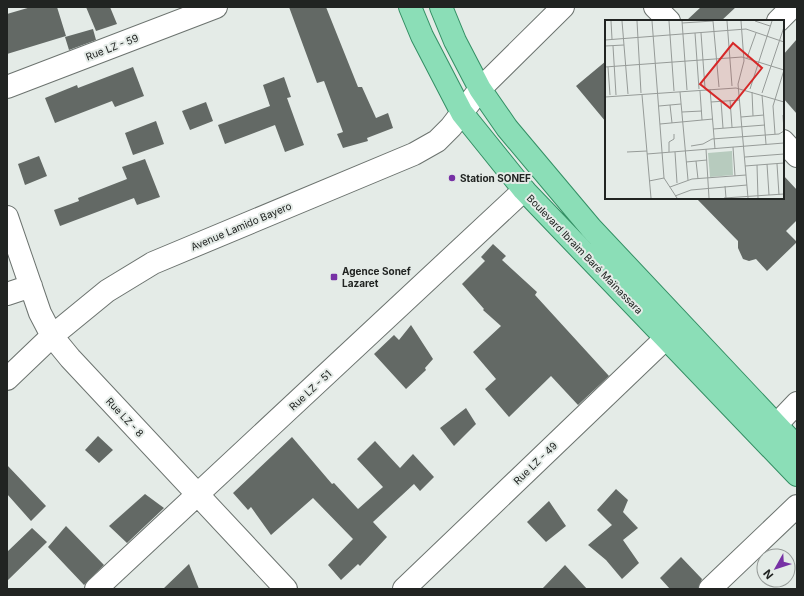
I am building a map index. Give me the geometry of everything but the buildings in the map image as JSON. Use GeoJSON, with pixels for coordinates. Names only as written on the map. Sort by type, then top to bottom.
{"type":"FeatureCollection","features":[{"type":"Feature","properties":{"kind":"main road","name":"Boulevard Ibraim Baré Maïnassara"},"geometry":{"type":"LineString","coordinates":[[410,7],[431,55],[462,113],[524,190],[797,475]]}},
{"type":"Feature","properties":{"kind":"main road"},"geometry":{"type":"LineString","coordinates":[[441,7],[455,41],[480,89],[506,128],[592,228],[797,447]]}},
{"type":"Feature","properties":{"kind":"street","name":"Rue LZ - 59"},"geometry":{"type":"LineString","coordinates":[[7,87],[216,7]]}},
{"type":"Feature","properties":{"kind":"street","name":"Avenue Lamido Bayero"},"geometry":{"type":"LineString","coordinates":[[7,379],[52,336],[107,291],[153,263],[414,154],[436,141],[451,127],[480,89],[563,7]]}},
{"type":"Feature","properties":{"kind":"street"},"geometry":{"type":"LineString","coordinates":[[655,7],[667,20]]}},
{"type":"Feature","properties":{"kind":"street"},"geometry":{"type":"LineString","coordinates":[[779,20],[792,7]]}},
{"type":"Feature","properties":{"kind":"street"},"geometry":{"type":"LineString","coordinates":[[784,142],[797,156]]}},
{"type":"Feature","properties":{"kind":"street","name":"Rue LZ - 51"},"geometry":{"type":"LineString","coordinates":[[96,589],[524,190]]}},
{"type":"Feature","properties":{"kind":"street","name":"Rue LZ - 8"},"geometry":{"type":"LineString","coordinates":[[7,217],[40,313],[52,336],[70,358],[286,589]]}},
{"type":"Feature","properties":{"kind":"street"},"geometry":{"type":"LineString","coordinates":[[7,294],[31,286]]}},
{"type":"Feature","properties":{"kind":"street","name":"Rue LZ - 49"},"geometry":{"type":"LineString","coordinates":[[404,589],[666,338]]}},
{"type":"Feature","properties":{"kind":"street"},"geometry":{"type":"LineString","coordinates":[[776,425],[797,403]]}},
{"type":"Feature","properties":{"kind":"street"},"geometry":{"type":"LineString","coordinates":[[710,589],[797,506]]}},
{"type":"Feature","properties":{"kind":"place","name":"Station SONEF"},"geometry":{"type":"Point","coordinates":[452,178]}},
{"type":"Feature","properties":{"kind":"place","name":"Agence Sonef Lazaret"},"geometry":{"type":"Point","coordinates":[334,277]}}]}
